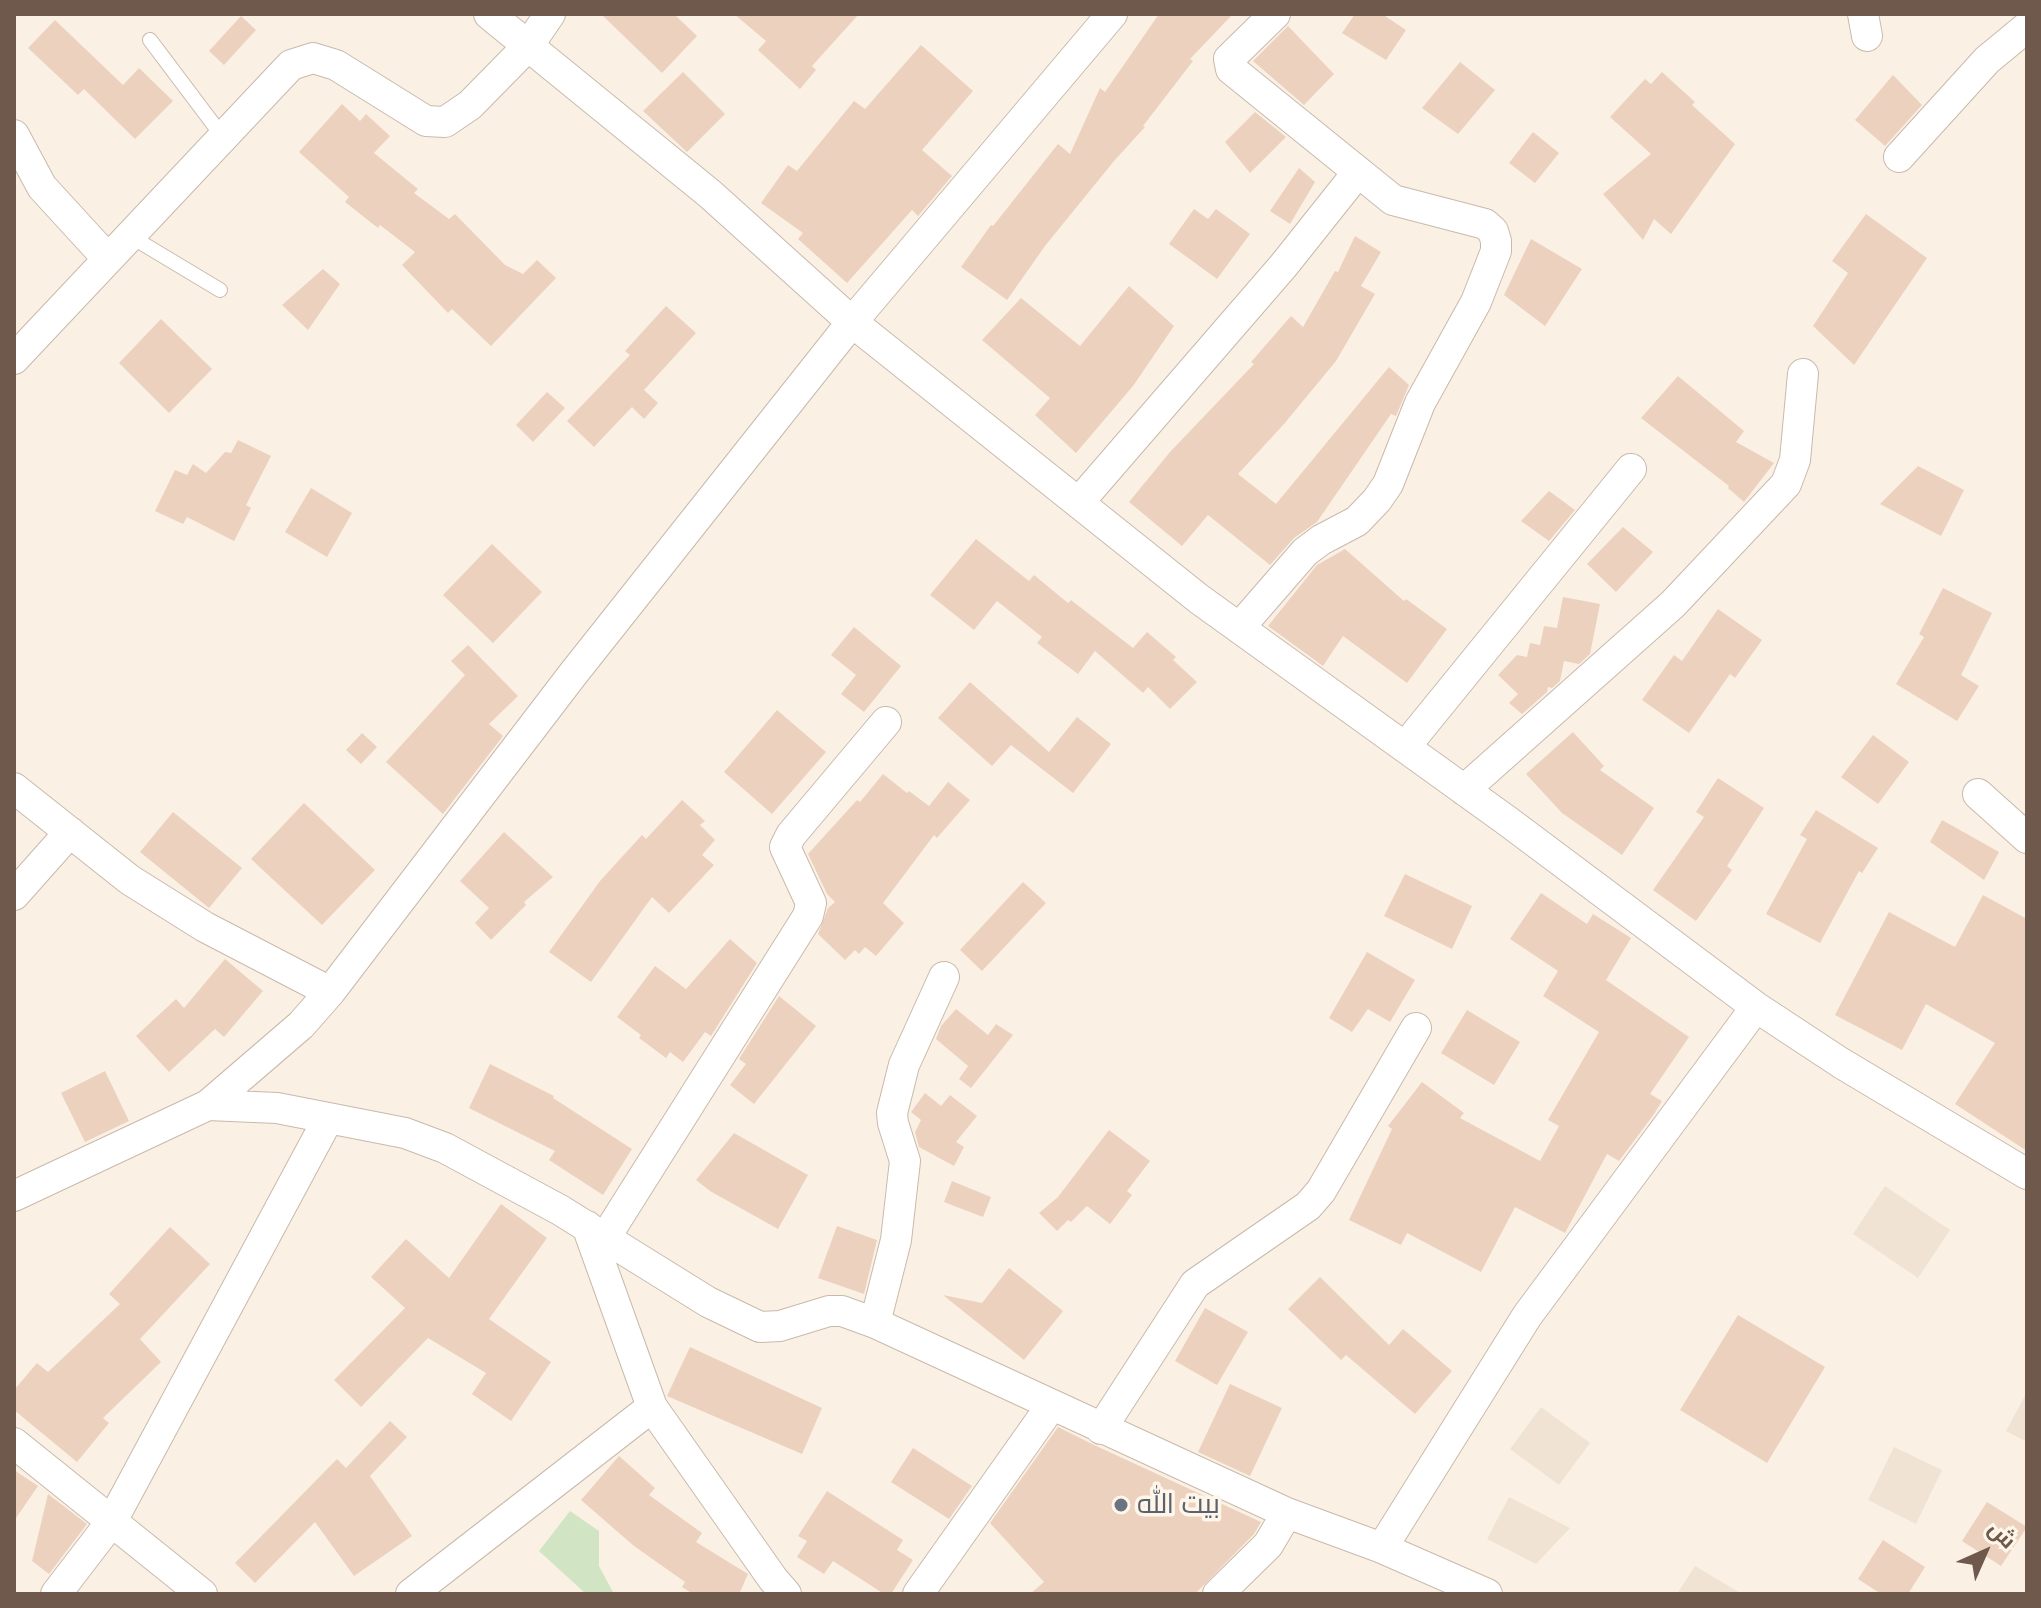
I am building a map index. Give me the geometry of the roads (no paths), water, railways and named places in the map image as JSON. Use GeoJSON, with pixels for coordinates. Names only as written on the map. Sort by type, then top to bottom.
{"type":"FeatureCollection","features":[{"type":"Feature","properties":{"kind":"street"},"geometry":{"type":"LineString","coordinates":[[489,14],[710,194],[852,322],[1199,599],[1464,790],[1756,1007],[1841,1063],[2027,1174]]}},
{"type":"Feature","properties":{"kind":"street"},"geometry":{"type":"LineString","coordinates":[[14,359],[291,65],[313,58],[336,65],[426,121],[445,122],[470,105],[528,46],[550,14]]}},
{"type":"Feature","properties":{"kind":"street"},"geometry":{"type":"LineString","coordinates":[[14,1196],[208,1105],[301,1025],[330,992],[573,674],[852,322],[1112,14]]}},
{"type":"Feature","properties":{"kind":"street"},"geometry":{"type":"LineString","coordinates":[[1239,628],[1305,552],[1357,521],[1388,484],[1420,403],[1476,302],[1496,251],[1493,231],[1485,224],[1401,204],[1231,69],[1229,59],[1275,14]]}},
{"type":"Feature","properties":{"kind":"street"},"geometry":{"type":"LineString","coordinates":[[1899,157],[1987,60],[2027,27]]}},
{"type":"Feature","properties":{"kind":"street"},"geometry":{"type":"LineString","coordinates":[[14,135],[42,187],[108,259]]}},
{"type":"Feature","properties":{"kind":"street"},"geometry":{"type":"LineString","coordinates":[[1079,502],[1284,265],[1358,172]]}},
{"type":"Feature","properties":{"kind":"street"},"geometry":{"type":"LineString","coordinates":[[1464,790],[1673,604],[1786,484],[1795,460],[1803,374]]}},
{"type":"Feature","properties":{"kind":"street"},"geometry":{"type":"LineString","coordinates":[[1405,747],[1631,469]]}},
{"type":"Feature","properties":{"kind":"street"},"geometry":{"type":"LineString","coordinates":[[596,1232],[808,916],[811,903],[785,847],[791,835],[886,722]]}},
{"type":"Feature","properties":{"kind":"street"},"geometry":{"type":"LineString","coordinates":[[14,788],[130,880],[205,927],[330,992]]}},
{"type":"Feature","properties":{"kind":"street"},"geometry":{"type":"LineString","coordinates":[[1978,794],[2027,838]]}},
{"type":"Feature","properties":{"kind":"street"},"geometry":{"type":"LineString","coordinates":[[14,895],[70,832]]}},
{"type":"Feature","properties":{"kind":"street"},"geometry":{"type":"LineString","coordinates":[[875,1323],[896,1240],[905,1161],[892,1113],[904,1065],[944,977]]}},
{"type":"Feature","properties":{"kind":"street"},"geometry":{"type":"LineString","coordinates":[[1382,1548],[1527,1316],[1756,1007]]}},
{"type":"Feature","properties":{"kind":"street"},"geometry":{"type":"LineString","coordinates":[[1101,1429],[1195,1284],[1308,1206],[1321,1191],[1416,1028]]}},
{"type":"Feature","properties":{"kind":"street"},"geometry":{"type":"LineString","coordinates":[[208,1105],[277,1108],[381,1127],[445,1148],[596,1232],[708,1302],[760,1327],[780,1326],[829,1311],[842,1311],[875,1323],[1287,1513],[1382,1548],[1487,1594]]}},
{"type":"Feature","properties":{"kind":"street"},"geometry":{"type":"LineString","coordinates":[[56,1594],[112,1521],[328,1119]]}},
{"type":"Feature","properties":{"kind":"street"},"geometry":{"type":"LineString","coordinates":[[596,1232],[652,1407],[775,1589]]}},
{"type":"Feature","properties":{"kind":"street"},"geometry":{"type":"LineString","coordinates":[[918,1594],[1051,1406]]}},
{"type":"Feature","properties":{"kind":"street"},"geometry":{"type":"LineString","coordinates":[[411,1594],[652,1407]]}},
{"type":"Feature","properties":{"kind":"street"},"geometry":{"type":"LineString","coordinates":[[14,1443],[202,1594]]}},
{"type":"Feature","properties":{"kind":"street"},"geometry":{"type":"LineString","coordinates":[[1218,1594],[1268,1545],[1287,1513]]}},
{"type":"Feature","properties":{"kind":"lane"},"geometry":{"type":"LineString","coordinates":[[150,40],[223,137]]}},
{"type":"Feature","properties":{"kind":"lane"},"geometry":{"type":"LineString","coordinates":[[130,236],[220,290]]}},
{"type":"Feature","properties":{"kind":"place","name":"بيت الله"},"geometry":{"type":"Point","coordinates":[1121,1505]}}]}
